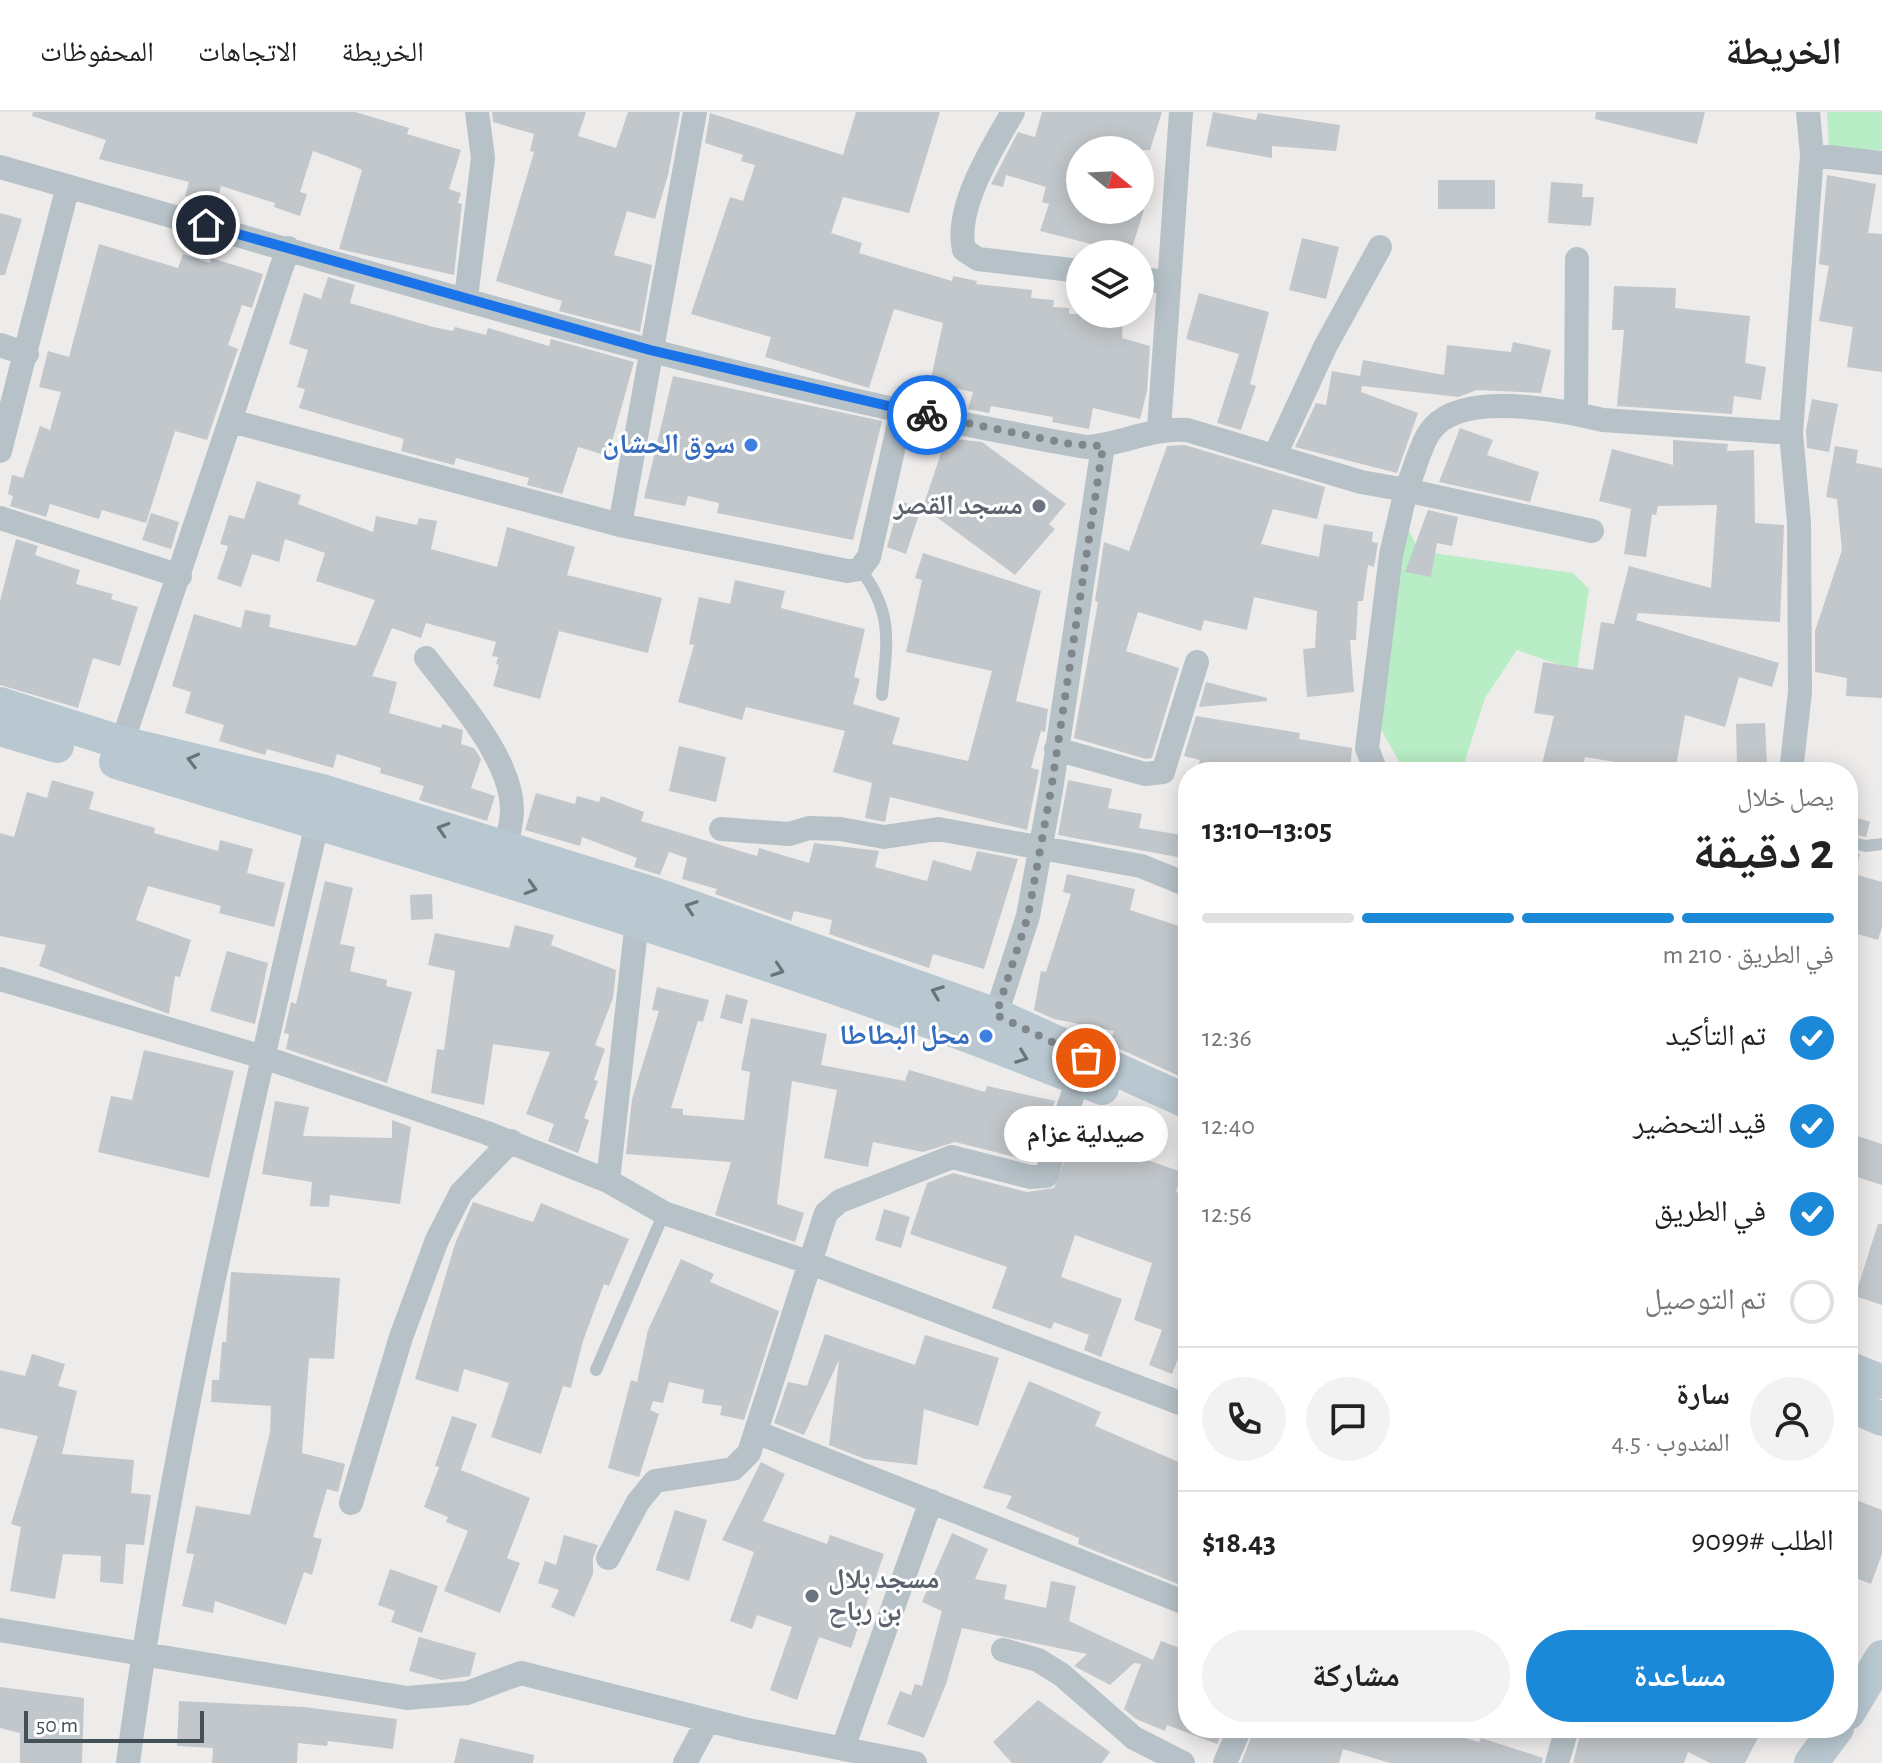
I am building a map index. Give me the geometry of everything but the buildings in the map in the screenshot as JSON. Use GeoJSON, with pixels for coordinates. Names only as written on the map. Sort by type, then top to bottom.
{"type":"FeatureCollection","features":[{"type":"Feature","properties":{"kind":"main road"},"geometry":{"type":"LineString","coordinates":[[0,704],[122,743],[322,791],[690,906],[996,1015],[1178,1097]]}},
{"type":"Feature","properties":{"kind":"main road"},"geometry":{"type":"LineString","coordinates":[[0,729],[637,921],[1078,1079],[1178,1120]]}},
{"type":"Feature","properties":{"kind":"main road"},"geometry":{"type":"LineString","coordinates":[[1858,1372],[1882,1381]]}},
{"type":"Feature","properties":{"kind":"main road"},"geometry":{"type":"LineString","coordinates":[[1858,1697],[1882,1657]]}},
{"type":"Feature","properties":{"kind":"main road"},"geometry":{"type":"LineString","coordinates":[[1811,1763],[1830,1738]]}},
{"type":"Feature","properties":{"kind":"street"},"geometry":{"type":"LineString","coordinates":[[466,298],[483,158],[477,112]]}},
{"type":"Feature","properties":{"kind":"street"},"geometry":{"type":"LineString","coordinates":[[620,525],[695,112]]}},
{"type":"Feature","properties":{"kind":"street"},"geometry":{"type":"LineString","coordinates":[[1013,112],[982,166],[960,234],[964,250],[978,259],[1066,269]]}},
{"type":"Feature","properties":{"kind":"street"},"geometry":{"type":"LineString","coordinates":[[1159,429],[1181,112]]}},
{"type":"Feature","properties":{"kind":"street"},"geometry":{"type":"LineString","coordinates":[[1792,762],[1800,692],[1799,522],[1791,433],[1812,155],[1808,112]]}},
{"type":"Feature","properties":{"kind":"street"},"geometry":{"type":"LineString","coordinates":[[1812,155],[1882,163]]}},
{"type":"Feature","properties":{"kind":"street"},"geometry":{"type":"LineString","coordinates":[[0,167],[650,350],[902,410],[1070,444],[1103,446],[1159,429],[1187,430],[1361,482],[1592,531]]}},
{"type":"Feature","properties":{"kind":"street"},"geometry":{"type":"LineString","coordinates":[[0,451],[68,186]]}},
{"type":"Feature","properties":{"kind":"street"},"geometry":{"type":"LineString","coordinates":[[1275,455],[1325,347],[1380,247]]}},
{"type":"Feature","properties":{"kind":"street"},"geometry":{"type":"LineString","coordinates":[[122,743],[288,248]]}},
{"type":"Feature","properties":{"kind":"street"},"geometry":{"type":"LineString","coordinates":[[1576,414],[1577,259]]}},
{"type":"Feature","properties":{"kind":"street"},"geometry":{"type":"LineString","coordinates":[[1154,280],[1168,282]]}},
{"type":"Feature","properties":{"kind":"street"},"geometry":{"type":"LineString","coordinates":[[0,345],[27,354]]}},
{"type":"Feature","properties":{"kind":"street"},"geometry":{"type":"LineString","coordinates":[[1372,762],[1367,748],[1391,555],[1406,490],[1430,431],[1451,414],[1484,407],[1531,406],[1603,420],[1791,433]]}},
{"type":"Feature","properties":{"kind":"street"},"geometry":{"type":"LineString","coordinates":[[231,421],[620,525],[847,571],[860,569],[869,557],[902,410]]}},
{"type":"Feature","properties":{"kind":"street"},"geometry":{"type":"LineString","coordinates":[[996,1015],[1028,916],[1041,849],[1103,446]]}},
{"type":"Feature","properties":{"kind":"street"},"geometry":{"type":"LineString","coordinates":[[0,518],[180,576]]}},
{"type":"Feature","properties":{"kind":"street"},"geometry":{"type":"LineString","coordinates":[[426,658],[488,743],[506,781],[512,810],[506,848]]}},
{"type":"Feature","properties":{"kind":"street"},"geometry":{"type":"LineString","coordinates":[[1056,749],[1145,774],[1163,772],[1197,662]]}},
{"type":"Feature","properties":{"kind":"street"},"geometry":{"type":"LineString","coordinates":[[128,1763],[164,1520],[238,1158],[317,824]]}},
{"type":"Feature","properties":{"kind":"street"},"geometry":{"type":"LineString","coordinates":[[721,829],[789,834],[809,828],[840,829],[884,837],[938,829],[1141,866],[1178,881]]}},
{"type":"Feature","properties":{"kind":"street"},"geometry":{"type":"LineString","coordinates":[[608,1181],[637,921]]}},
{"type":"Feature","properties":{"kind":"street"},"geometry":{"type":"LineString","coordinates":[[0,979],[263,1057],[511,1141],[608,1181],[664,1213],[808,1262],[1178,1402]]}},
{"type":"Feature","properties":{"kind":"street"},"geometry":{"type":"LineString","coordinates":[[608,1558],[638,1502],[655,1481],[733,1469],[749,1453],[826,1213],[840,1201],[952,1157],[1030,1177],[1046,1176],[1078,1079]]}},
{"type":"Feature","properties":{"kind":"street"},"geometry":{"type":"LineString","coordinates":[[351,1503],[401,1337],[437,1240],[461,1193],[511,1141]]}},
{"type":"Feature","properties":{"kind":"street"},"geometry":{"type":"LineString","coordinates":[[756,1432],[1178,1600]]}},
{"type":"Feature","properties":{"kind":"street"},"geometry":{"type":"LineString","coordinates":[[843,1748],[931,1501]]}},
{"type":"Feature","properties":{"kind":"street"},"geometry":{"type":"LineString","coordinates":[[0,1630],[407,1698],[467,1693],[521,1673],[708,1720],[915,1763]]}},
{"type":"Feature","properties":{"kind":"street"},"geometry":{"type":"LineString","coordinates":[[1003,1650],[1038,1660],[1062,1675],[1134,1738],[1183,1763]]}},
{"type":"Feature","properties":{"kind":"street"},"geometry":{"type":"LineString","coordinates":[[685,1763],[708,1720]]}},
{"type":"Feature","properties":{"kind":"street"},"geometry":{"type":"LineString","coordinates":[[1225,1763],[1236,1738]]}},
{"type":"Feature","properties":{"kind":"street"},"geometry":{"type":"LineString","coordinates":[[1557,1763],[1564,1738]]}},
{"type":"Feature","properties":{"kind":"lane"},"geometry":{"type":"LineString","coordinates":[[860,569],[878,592],[885,616],[882,695]]}},
{"type":"Feature","properties":{"kind":"lane"},"geometry":{"type":"LineString","coordinates":[[1858,844],[1882,844]]}},
{"type":"Feature","properties":{"kind":"lane"},"geometry":{"type":"LineString","coordinates":[[596,1370],[664,1213]]}},
{"type":"Feature","properties":{"kind":"green space"},"geometry":{"type":"Polygon","coordinates":[[[1827,112],[1882,112],[1882,150],[1829,148],[1827,112]]]}},
{"type":"Feature","properties":{"kind":"green space"},"geometry":{"type":"Polygon","coordinates":[[[1407,527],[1419,551],[1573,573],[1589,589],[1577,671],[1517,650],[1485,698],[1465,762],[1399,762],[1378,724],[1407,527]]]}},
{"type":"Feature","properties":{"kind":"way so far"},"geometry":{"type":"LineString","coordinates":[[927,415],[1086,447],[1103,446],[1051,790],[1028,916],[996,1015],[1086,1058]]}},
{"type":"Feature","properties":{"kind":"place","name":"سوق الحشان"},"geometry":{"type":"Point","coordinates":[751,445]}},
{"type":"Feature","properties":{"kind":"place","name":"مسجد القصر"},"geometry":{"type":"Point","coordinates":[1039,506]}},
{"type":"Feature","properties":{"kind":"place","name":"محل البطاطا"},"geometry":{"type":"Point","coordinates":[986,1036]}},
{"type":"Feature","properties":{"kind":"place","name":"صيدلية عزام"},"geometry":{"type":"Point","coordinates":[1086,1058]}},
{"type":"Feature","properties":{"kind":"place","name":"مسجد بلال بن رباح"},"geometry":{"type":"Point","coordinates":[812,1596]}},
{"type":"Feature","properties":{"kind":"route"},"geometry":{"type":"LineString","coordinates":[[206,225],[650,350],[927,415]]}}]}
